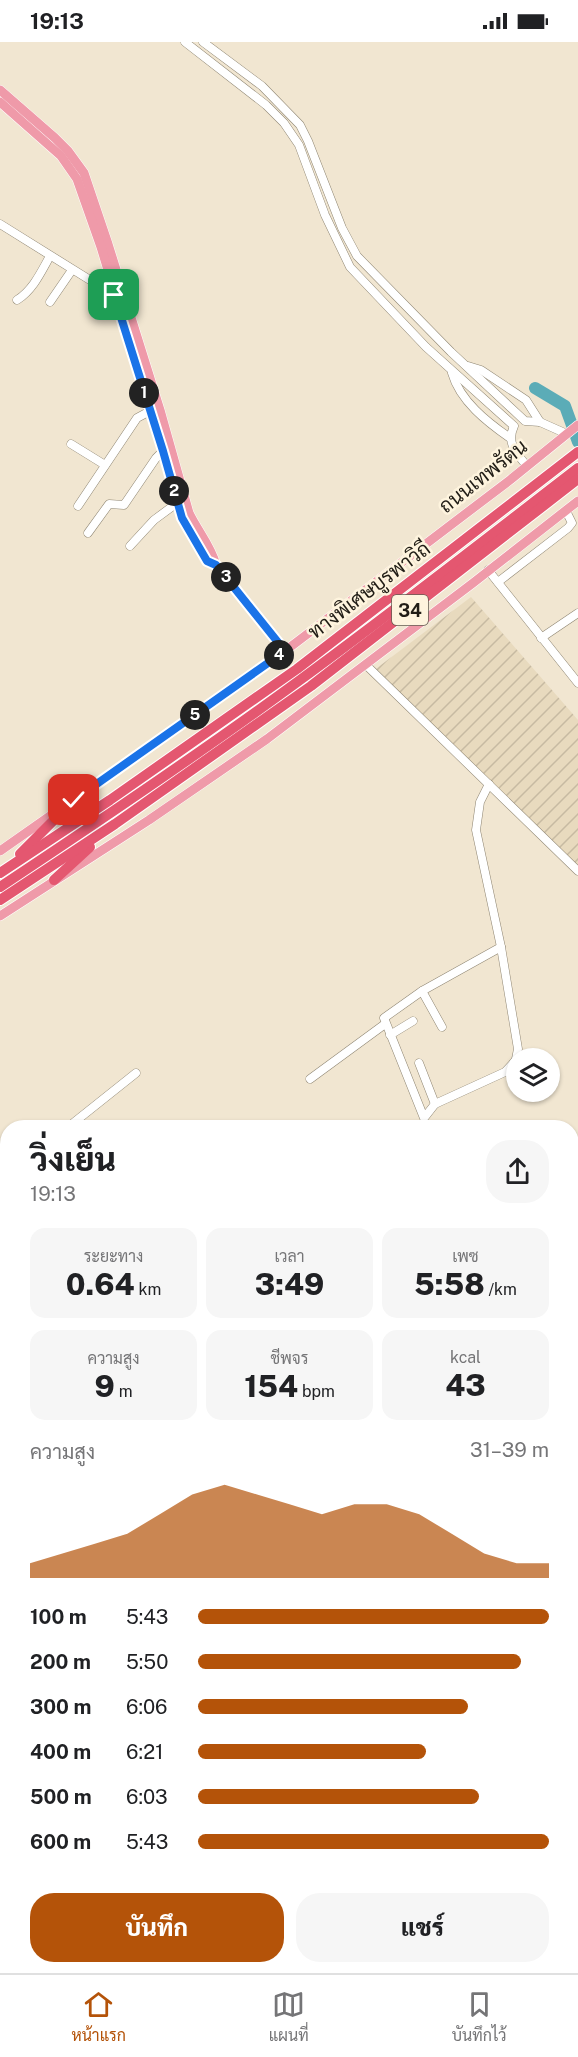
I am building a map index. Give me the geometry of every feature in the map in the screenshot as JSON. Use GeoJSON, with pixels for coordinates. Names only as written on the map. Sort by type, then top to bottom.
{"type":"FeatureCollection","features":[{"type":"Feature","properties":{"kind":"highway","name":"ถนนเทพรัตน"},"geometry":{"type":"LineString","coordinates":[[0,868],[294,664],[578,447]]}},
{"type":"Feature","properties":{"kind":"highway","name":"ทางพิเศษบูรพาวิถี"},"geometry":{"type":"LineString","coordinates":[[0,873],[149,774],[297,669],[578,452]]}},
{"type":"Feature","properties":{"kind":"highway","name":"ทางพิเศษบูรพาวิถี"},"geometry":{"type":"LineString","coordinates":[[0,887],[118,809],[299,681],[412,597],[578,468]]}},
{"type":"Feature","properties":{"kind":"highway","name":"34"},"geometry":{"type":"LineString","coordinates":[[0,900],[115,824],[311,686],[578,478]]}},
{"type":"Feature","properties":{"kind":"highway"},"geometry":{"type":"LineString","coordinates":[[20,855],[74,800]]}},
{"type":"Feature","properties":{"kind":"highway"},"geometry":{"type":"LineString","coordinates":[[54,880],[115,824]]}},
{"type":"Feature","properties":{"kind":"main road"},"geometry":{"type":"LineString","coordinates":[[0,90],[55,138],[84,173],[160,410],[189,513],[214,556],[216,565],[285,651]]}},
{"type":"Feature","properties":{"kind":"main road"},"geometry":{"type":"LineString","coordinates":[[0,102],[61,156],[77,179],[101,247],[177,503],[185,525],[203,555],[207,561],[216,565]]}},
{"type":"Feature","properties":{"kind":"main road","name":"ถนนเทพรัตน"},"geometry":{"type":"LineString","coordinates":[[0,850],[285,651],[578,425]]}},
{"type":"Feature","properties":{"kind":"main road","name":"34"},"geometry":{"type":"LineString","coordinates":[[0,916],[158,814],[267,739],[578,501]]}},
{"type":"Feature","properties":{"kind":"street"},"geometry":{"type":"LineString","coordinates":[[185,42],[266,105],[284,123],[298,146],[325,215],[350,267],[452,372],[514,426]]}},
{"type":"Feature","properties":{"kind":"street"},"geometry":{"type":"LineString","coordinates":[[203,42],[262,86],[300,125],[342,228],[357,256],[525,421]]}},
{"type":"Feature","properties":{"kind":"street"},"geometry":{"type":"LineString","coordinates":[[0,224],[114,295]]}},
{"type":"Feature","properties":{"kind":"street"},"geometry":{"type":"LineString","coordinates":[[17,300],[26,295],[50,256]]}},
{"type":"Feature","properties":{"kind":"street"},"geometry":{"type":"LineString","coordinates":[[50,302],[72,270]]}},
{"type":"Feature","properties":{"kind":"street"},"geometry":{"type":"LineString","coordinates":[[379,298],[389,288]]}},
{"type":"Feature","properties":{"kind":"street"},"geometry":{"type":"LineString","coordinates":[[466,365],[481,369],[522,397],[531,406],[540,422]]}},
{"type":"Feature","properties":{"kind":"street"},"geometry":{"type":"LineString","coordinates":[[452,372],[457,386],[474,408],[510,438]]}},
{"type":"Feature","properties":{"kind":"street"},"geometry":{"type":"LineString","coordinates":[[78,506],[137,418],[150,411]]}},
{"type":"Feature","properties":{"kind":"street"},"geometry":{"type":"LineString","coordinates":[[527,466],[514,451],[510,438],[514,426],[525,421],[540,422],[567,434]]}},
{"type":"Feature","properties":{"kind":"street"},"geometry":{"type":"LineString","coordinates":[[71,444],[105,465]]}},
{"type":"Feature","properties":{"kind":"street"},"geometry":{"type":"LineString","coordinates":[[88,533],[108,504],[124,506],[163,451]]}},
{"type":"Feature","properties":{"kind":"street"},"geometry":{"type":"LineString","coordinates":[[130,546],[154,520],[177,503]]}},
{"type":"Feature","properties":{"kind":"street"},"geometry":{"type":"LineString","coordinates":[[498,582],[568,528],[571,521],[566,511]]}},
{"type":"Feature","properties":{"kind":"street"},"geometry":{"type":"LineString","coordinates":[[488,570],[541,638],[577,679]]}},
{"type":"Feature","properties":{"kind":"street"},"geometry":{"type":"LineString","coordinates":[[541,638],[578,613]]}},
{"type":"Feature","properties":{"kind":"street"},"geometry":{"type":"LineString","coordinates":[[366,665],[578,871]]}},
{"type":"Feature","properties":{"kind":"street"},"geometry":{"type":"LineString","coordinates":[[489,784],[480,802],[476,830],[501,947],[518,1048]]}},
{"type":"Feature","properties":{"kind":"street"},"geometry":{"type":"LineString","coordinates":[[501,947],[422,991],[384,1018],[424,1118],[435,1104],[506,1071]]}},
{"type":"Feature","properties":{"kind":"street"},"geometry":{"type":"LineString","coordinates":[[422,991],[442,1027]]}},
{"type":"Feature","properties":{"kind":"street"},"geometry":{"type":"LineString","coordinates":[[390,1035],[414,1021]]}},
{"type":"Feature","properties":{"kind":"street"},"geometry":{"type":"LineString","coordinates":[[310,1079],[385,1024]]}},
{"type":"Feature","properties":{"kind":"street"},"geometry":{"type":"LineString","coordinates":[[419,1063],[435,1104]]}},
{"type":"Feature","properties":{"kind":"street"},"geometry":{"type":"LineString","coordinates":[[77,1120],[136,1073]]}},
{"type":"Feature","properties":{"kind":"shaded area"},"geometry":{"type":"Polygon","coordinates":[[[471,597],[578,720],[578,871],[373,671],[471,597]]]}},
{"type":"Feature","properties":{"kind":"waterway"},"geometry":{"type":"LineString","coordinates":[[535,388],[565,406],[578,442]]}},
{"type":"Feature","properties":{"kind":"route"},"geometry":{"type":"LineString","coordinates":[[74,800],[285,651],[216,565],[207,561],[182,518],[114,295]]}}]}
